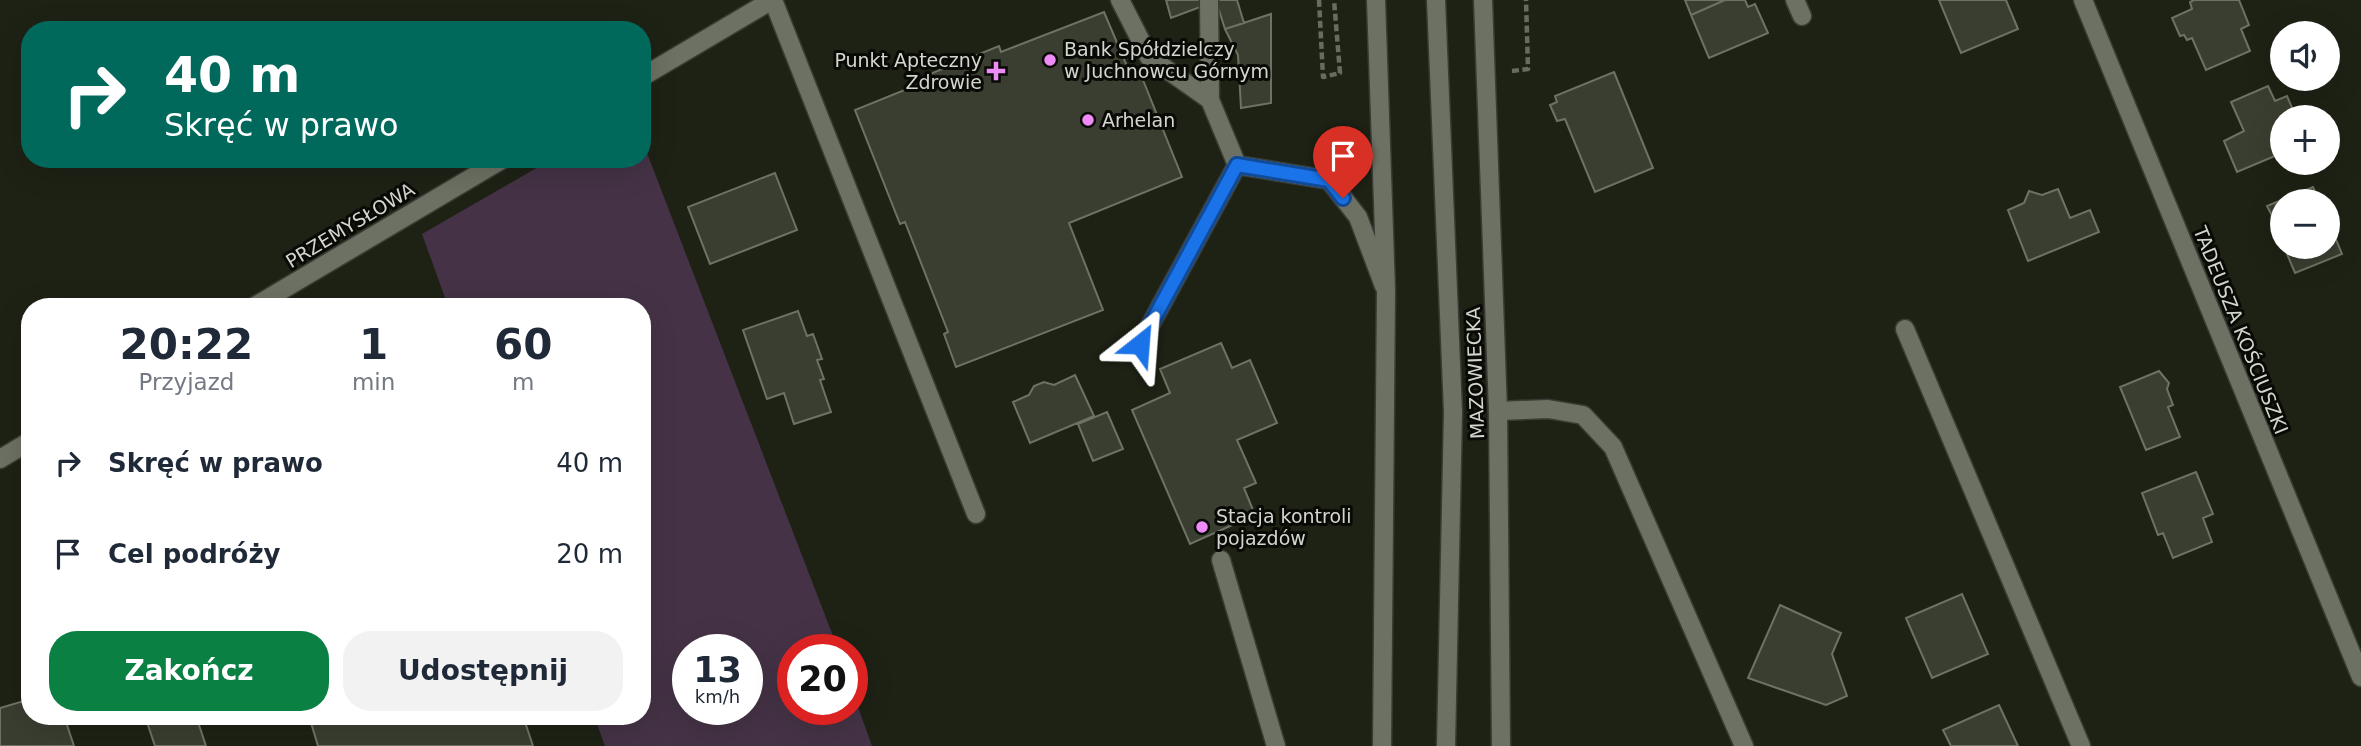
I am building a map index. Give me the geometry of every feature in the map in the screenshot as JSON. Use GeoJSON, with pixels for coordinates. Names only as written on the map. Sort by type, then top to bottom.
{"type":"FeatureCollection","features":[{"type":"Feature","properties":{"kind":"street"},"geometry":{"type":"LineString","coordinates":[[651,72],[772,0],[976,514]]}},
{"type":"Feature","properties":{"kind":"street"},"geometry":{"type":"LineString","coordinates":[[1120,0],[1149,57],[1210,100]]}},
{"type":"Feature","properties":{"kind":"street"},"geometry":{"type":"LineString","coordinates":[[1209,0],[1210,100],[1237,165]]}},
{"type":"Feature","properties":{"kind":"street"},"geometry":{"type":"LineString","coordinates":[[1376,0],[1386,290],[1381,746]]}},
{"type":"Feature","properties":{"kind":"street"},"geometry":{"type":"LineString","coordinates":[[1436,0],[1453,412],[1446,746]]}},
{"type":"Feature","properties":{"kind":"street","name":"MAZOWIECKA"},"geometry":{"type":"LineString","coordinates":[[1483,0],[1498,411],[1501,746]]}},
{"type":"Feature","properties":{"kind":"street","name":"TADEUSZA KOŚCIUSZKI"},"geometry":{"type":"LineString","coordinates":[[2083,0],[2361,677]]}},
{"type":"Feature","properties":{"kind":"street"},"geometry":{"type":"LineString","coordinates":[[1237,165],[1329,180],[1358,217],[1386,290]]}},
{"type":"Feature","properties":{"kind":"street"},"geometry":{"type":"LineString","coordinates":[[1140,344],[1237,165]]}},
{"type":"Feature","properties":{"kind":"street","name":"PRZEMYSŁOWA"},"geometry":{"type":"LineString","coordinates":[[268,298],[488,168]]}},
{"type":"Feature","properties":{"kind":"street"},"geometry":{"type":"LineString","coordinates":[[1905,329],[2081,746]]}},
{"type":"Feature","properties":{"kind":"street"},"geometry":{"type":"LineString","coordinates":[[1498,411],[1548,409],[1583,415],[1613,447],[1744,746]]}},
{"type":"Feature","properties":{"kind":"street"},"geometry":{"type":"LineString","coordinates":[[0,459],[21,446]]}},
{"type":"Feature","properties":{"kind":"street"},"geometry":{"type":"LineString","coordinates":[[1221,560],[1276,746]]}},
{"type":"Feature","properties":{"kind":"path"},"geometry":{"type":"LineString","coordinates":[[1319,0],[1323,77],[1339,74],[1334,0]]}},
{"type":"Feature","properties":{"kind":"path"},"geometry":{"type":"LineString","coordinates":[[1512,60],[1512,72],[1528,69],[1526,0]]}},
{"type":"Feature","properties":{"kind":"shaded area"},"geometry":{"type":"Polygon","coordinates":[[[651,163],[832,634],[777,634],[777,725],[864,725],[872,746],[605,746],[597,725],[651,725],[651,298],[445,298],[422,234],[536,168],[651,168],[651,163]]]}},
{"type":"Feature","properties":{"kind":"building"},"geometry":{"type":"Polygon","coordinates":[[[1166,0],[1237,0],[1244,23],[1225,29],[1216,1],[1171,18],[1166,0]]]}},
{"type":"Feature","properties":{"kind":"building"},"geometry":{"type":"Polygon","coordinates":[[[1685,0],[1725,0],[1691,15],[1685,0]]]}},
{"type":"Feature","properties":{"kind":"building"},"geometry":{"type":"Polygon","coordinates":[[[1725,0],[1745,0],[1748,7],[1755,4],[1768,33],[1709,58],[1691,15],[1725,0]]]}},
{"type":"Feature","properties":{"kind":"building"},"geometry":{"type":"Polygon","coordinates":[[[1939,0],[2006,0],[2018,29],[1961,53],[1939,0]]]}},
{"type":"Feature","properties":{"kind":"building"},"geometry":{"type":"Polygon","coordinates":[[[2239,0],[2249,25],[2241,29],[2250,51],[2206,70],[2192,38],[2187,40],[2184,35],[2180,36],[2172,18],[2192,9],[2190,2],[2239,0]]]}},
{"type":"Feature","properties":{"kind":"building"},"geometry":{"type":"Polygon","coordinates":[[[1104,12],[1126,64],[1143,80],[1182,177],[1069,223],[1103,310],[956,367],[944,334],[948,332],[905,222],[900,224],[855,110],[927,81],[925,76],[999,46],[1001,52],[1104,12]]]}},
{"type":"Feature","properties":{"kind":"building"},"geometry":{"type":"Polygon","coordinates":[[[1271,14],[1271,103],[1241,108],[1238,55],[1225,29],[1271,14]]]}},
{"type":"Feature","properties":{"kind":"building"},"geometry":{"type":"Polygon","coordinates":[[[1614,72],[1653,168],[1595,192],[1565,119],[1557,121],[1550,105],[1557,102],[1555,96],[1614,72]]]}},
{"type":"Feature","properties":{"kind":"building"},"geometry":{"type":"Polygon","coordinates":[[[2268,86],[2275,101],[2287,96],[2291,105],[2270,105],[2270,158],[2237,172],[2224,141],[2244,131],[2231,102],[2268,86]]]}},
{"type":"Feature","properties":{"kind":"building"},"geometry":{"type":"Polygon","coordinates":[[[775,173],[797,230],[710,264],[688,207],[775,173]]]}},
{"type":"Feature","properties":{"kind":"building"},"geometry":{"type":"Polygon","coordinates":[[[2058,189],[2070,218],[2090,210],[2099,232],[2028,261],[2008,210],[2024,203],[2029,191],[2042,195],[2058,189]]]}},
{"type":"Feature","properties":{"kind":"building"},"geometry":{"type":"Polygon","coordinates":[[[2289,259],[2330,259],[2295,273],[2289,259]]]}},
{"type":"Feature","properties":{"kind":"building"},"geometry":{"type":"Polygon","coordinates":[[[798,311],[807,336],[813,334],[822,359],[817,360],[824,379],[820,380],[831,412],[794,424],[784,393],[767,399],[743,330],[798,311]]]}},
{"type":"Feature","properties":{"kind":"building"},"geometry":{"type":"Polygon","coordinates":[[[1221,343],[1232,368],[1250,360],[1277,423],[1237,440],[1256,483],[1244,488],[1255,515],[1190,544],[1132,410],[1170,393],[1160,369],[1221,343]]]}},
{"type":"Feature","properties":{"kind":"building"},"geometry":{"type":"Polygon","coordinates":[[[2159,371],[2169,383],[2167,389],[2173,405],[2168,407],[2180,437],[2146,450],[2120,387],[2159,371]]]}},
{"type":"Feature","properties":{"kind":"building"},"geometry":{"type":"Polygon","coordinates":[[[1075,375],[1094,416],[1030,443],[1013,402],[1029,395],[1034,386],[1044,382],[1054,385],[1075,375]]]}},
{"type":"Feature","properties":{"kind":"building"},"geometry":{"type":"Polygon","coordinates":[[[1107,412],[1123,449],[1093,461],[1078,424],[1107,412]]]}},
{"type":"Feature","properties":{"kind":"building"},"geometry":{"type":"Polygon","coordinates":[[[2196,472],[2213,514],[2203,518],[2212,542],[2173,558],[2163,533],[2158,535],[2142,493],[2196,472]]]}},
{"type":"Feature","properties":{"kind":"building"},"geometry":{"type":"Polygon","coordinates":[[[1962,594],[1988,654],[1932,678],[1906,618],[1962,594]]]}},
{"type":"Feature","properties":{"kind":"building"},"geometry":{"type":"Polygon","coordinates":[[[1780,605],[1841,633],[1832,654],[1847,696],[1826,705],[1748,678],[1780,605]]]}},
{"type":"Feature","properties":{"kind":"building"},"geometry":{"type":"Polygon","coordinates":[[[21,702],[21,725],[67,725],[74,746],[0,746],[0,708],[21,702]]]}},
{"type":"Feature","properties":{"kind":"building"},"geometry":{"type":"Polygon","coordinates":[[[1999,705],[2018,746],[1951,746],[1943,730],[1999,705]]]}},
{"type":"Feature","properties":{"kind":"building"},"geometry":{"type":"Polygon","coordinates":[[[148,725],[199,725],[206,746],[155,746],[148,725]]]}},
{"type":"Feature","properties":{"kind":"building"},"geometry":{"type":"Polygon","coordinates":[[[312,725],[526,725],[533,746],[318,746],[312,725]]]}},
{"type":"Feature","properties":{"kind":"place","name":"Bank Spółdzielczy w Juchnowcu Górnym"},"geometry":{"type":"Point","coordinates":[1050,60]}},
{"type":"Feature","properties":{"kind":"place","name":"Punkt Apteczny Zdrowie"},"geometry":{"type":"Point","coordinates":[996,71]}},
{"type":"Feature","properties":{"kind":"place","name":"Arhelan"},"geometry":{"type":"Point","coordinates":[1088,120]}},
{"type":"Feature","properties":{"kind":"place","name":"Stacja kontroli pojazdów"},"geometry":{"type":"Point","coordinates":[1202,527]}},
{"type":"Feature","properties":{"kind":"route"},"geometry":{"type":"LineString","coordinates":[[1140,344],[1237,165],[1329,180],[1343,198]]}}]}
